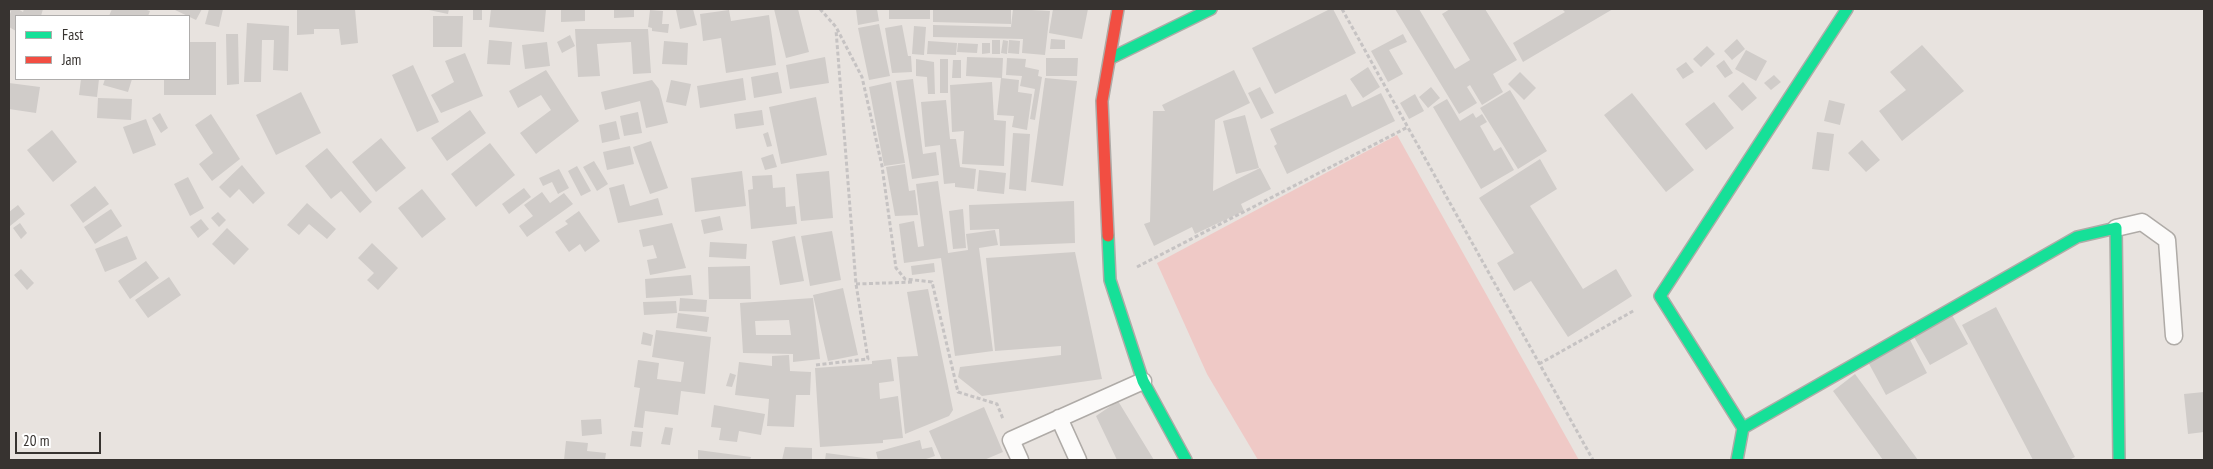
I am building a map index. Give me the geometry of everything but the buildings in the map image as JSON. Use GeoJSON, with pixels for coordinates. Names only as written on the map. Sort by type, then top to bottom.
{"type":"FeatureCollection","features":[{"type":"Feature","properties":{"kind":"main road"},"geometry":{"type":"LineString","coordinates":[[1118,9],[1102,101],[1110,280],[1143,381],[1186,460]]}},
{"type":"Feature","properties":{"kind":"main road"},"geometry":{"type":"LineString","coordinates":[[1111,58],[1211,9]]}},
{"type":"Feature","properties":{"kind":"main road"},"geometry":{"type":"LineString","coordinates":[[1737,460],[1743,428],[1660,296],[1847,9]]}},
{"type":"Feature","properties":{"kind":"main road"},"geometry":{"type":"LineString","coordinates":[[1743,428],[2077,237],[2116,228],[2119,460]]}},
{"type":"Feature","properties":{"kind":"lane"},"geometry":{"type":"LineString","coordinates":[[2116,228],[2142,222],[2167,240],[2174,336]]}},
{"type":"Feature","properties":{"kind":"lane"},"geometry":{"type":"LineString","coordinates":[[1020,460],[1011,440],[1143,381]]}},
{"type":"Feature","properties":{"kind":"lane"},"geometry":{"type":"LineString","coordinates":[[1059,418],[1078,460]]}},
{"type":"Feature","properties":{"kind":"path"},"geometry":{"type":"LineString","coordinates":[[820,9],[836,27],[862,77],[882,166],[896,268],[905,279],[932,282]]}},
{"type":"Feature","properties":{"kind":"path"},"geometry":{"type":"LineString","coordinates":[[1342,9],[1593,460]]}},
{"type":"Feature","properties":{"kind":"path"},"geometry":{"type":"LineString","coordinates":[[816,365],[868,359],[856,284],[836,27]]}},
{"type":"Feature","properties":{"kind":"path"},"geometry":{"type":"LineString","coordinates":[[1110,280],[1408,127]]}},
{"type":"Feature","properties":{"kind":"path"},"geometry":{"type":"LineString","coordinates":[[856,284],[932,282]]}},
{"type":"Feature","properties":{"kind":"path"},"geometry":{"type":"LineString","coordinates":[[932,282],[958,392],[997,404],[1011,440]]}},
{"type":"Feature","properties":{"kind":"path"},"geometry":{"type":"LineString","coordinates":[[1539,364],[1660,296]]}},
{"type":"Feature","properties":{"kind":"shaded area"},"geometry":{"type":"Polygon","coordinates":[[[1397,135],[1579,460],[1258,460],[1207,374],[1157,263],[1397,135]]]}},
{"type":"Feature","properties":{"kind":"traffic: fast"},"geometry":{"type":"LineString","coordinates":[[1111,58],[1211,9]]}},
{"type":"Feature","properties":{"kind":"traffic: fast"},"geometry":{"type":"LineString","coordinates":[[1737,460],[1743,428],[1660,296],[1847,9]]}},
{"type":"Feature","properties":{"kind":"traffic: fast"},"geometry":{"type":"LineString","coordinates":[[1743,428],[2077,237],[2116,228],[2119,460]]}},
{"type":"Feature","properties":{"kind":"traffic: fast"},"geometry":{"type":"LineString","coordinates":[[1108,236],[1110,280],[1143,381],[1186,460]]}},
{"type":"Feature","properties":{"kind":"traffic: jam"},"geometry":{"type":"LineString","coordinates":[[1108,236],[1102,101],[1118,9]]}}]}
